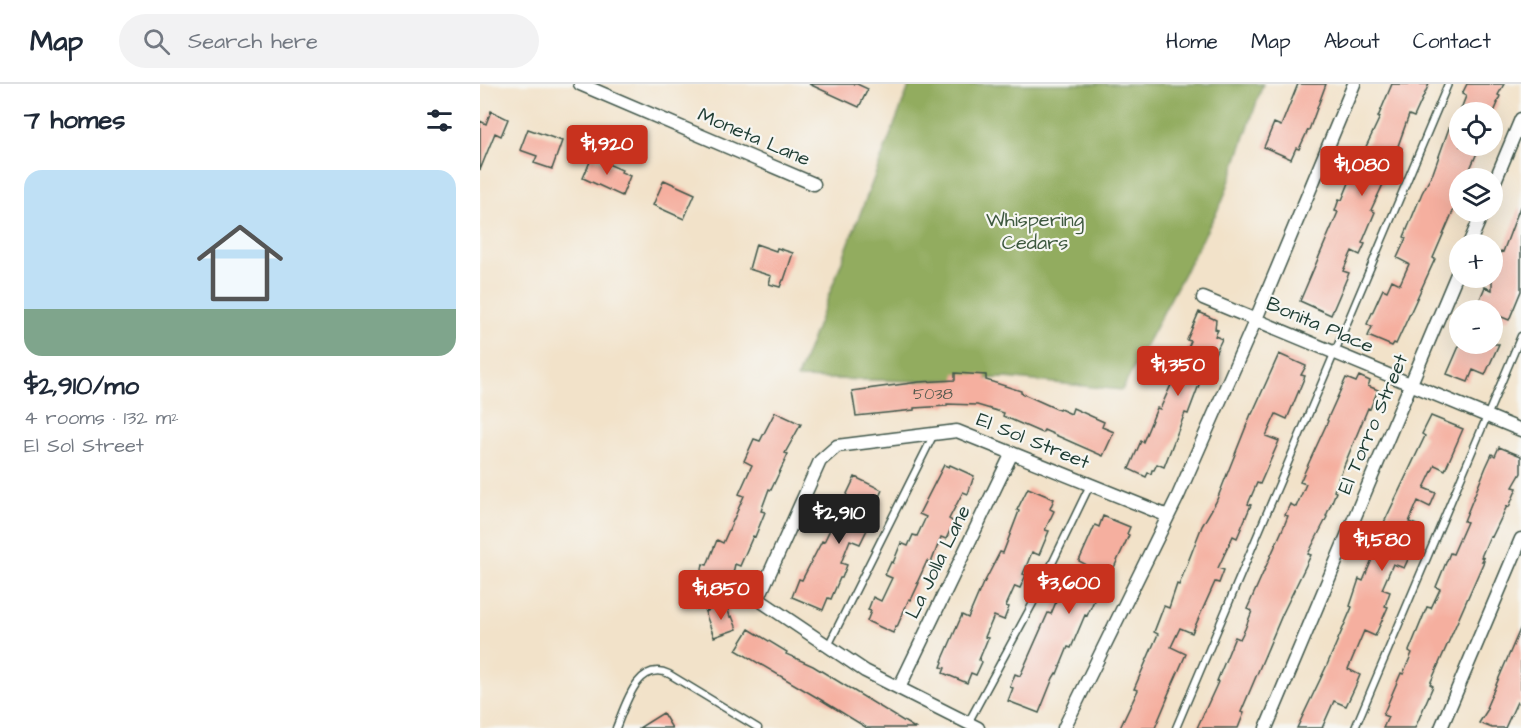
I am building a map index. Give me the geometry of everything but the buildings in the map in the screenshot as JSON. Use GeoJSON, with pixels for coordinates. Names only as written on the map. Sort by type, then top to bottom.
{"type":"FeatureCollection","features":[{"type":"Feature","properties":{"kind":"street","name":"Moneta Lane"},"geometry":{"type":"LineString","coordinates":[[580,84],[814,184]]}},
{"type":"Feature","properties":{"kind":"street"},"geometry":{"type":"LineString","coordinates":[[1064,728],[1168,516],[1256,319],[1354,84]]}},
{"type":"Feature","properties":{"kind":"street"},"geometry":{"type":"LineString","coordinates":[[1500,168],[1521,119]]}},
{"type":"Feature","properties":{"kind":"street","name":"El Torro Street"},"geometry":{"type":"LineString","coordinates":[[1266,728],[1451,288]]}},
{"type":"Feature","properties":{"kind":"street","name":"Bonita Place"},"geometry":{"type":"LineString","coordinates":[[1203,298],[1521,430]]}},
{"type":"Feature","properties":{"kind":"street","name":"El Sol Street"},"geometry":{"type":"LineString","coordinates":[[828,646],[758,599],[820,461],[837,446],[957,431],[1168,516]]}},
{"type":"Feature","properties":{"kind":"street","name":"La Jolla Lane"},"geometry":{"type":"LineString","coordinates":[[898,688],[1012,453]]}},
{"type":"Feature","properties":{"kind":"street"},"geometry":{"type":"LineString","coordinates":[[1441,728],[1521,539]]}},
{"type":"Feature","properties":{"kind":"street"},"geometry":{"type":"LineString","coordinates":[[828,646],[865,671],[973,726]]}},
{"type":"Feature","properties":{"kind":"lane"},"geometry":{"type":"LineString","coordinates":[[1176,728],[1448,84]]}},
{"type":"Feature","properties":{"kind":"lane"},"geometry":{"type":"LineString","coordinates":[[1355,728],[1521,336]]}},
{"type":"Feature","properties":{"kind":"lane"},"geometry":{"type":"LineString","coordinates":[[828,646],[934,434]]}},
{"type":"Feature","properties":{"kind":"lane"},"geometry":{"type":"LineString","coordinates":[[973,726],[1090,485]]}},
{"type":"Feature","properties":{"kind":"lane"},"geometry":{"type":"LineString","coordinates":[[616,728],[639,680],[649,673],[660,670],[758,728]]}},
{"type":"Feature","properties":{"kind":"green space","name":"Whispering Cedars"},"geometry":{"type":"Polygon","coordinates":[[[910,84],[1263,84],[1223,200],[1122,390],[1006,378],[911,381],[797,378],[910,84]]]}}]}
